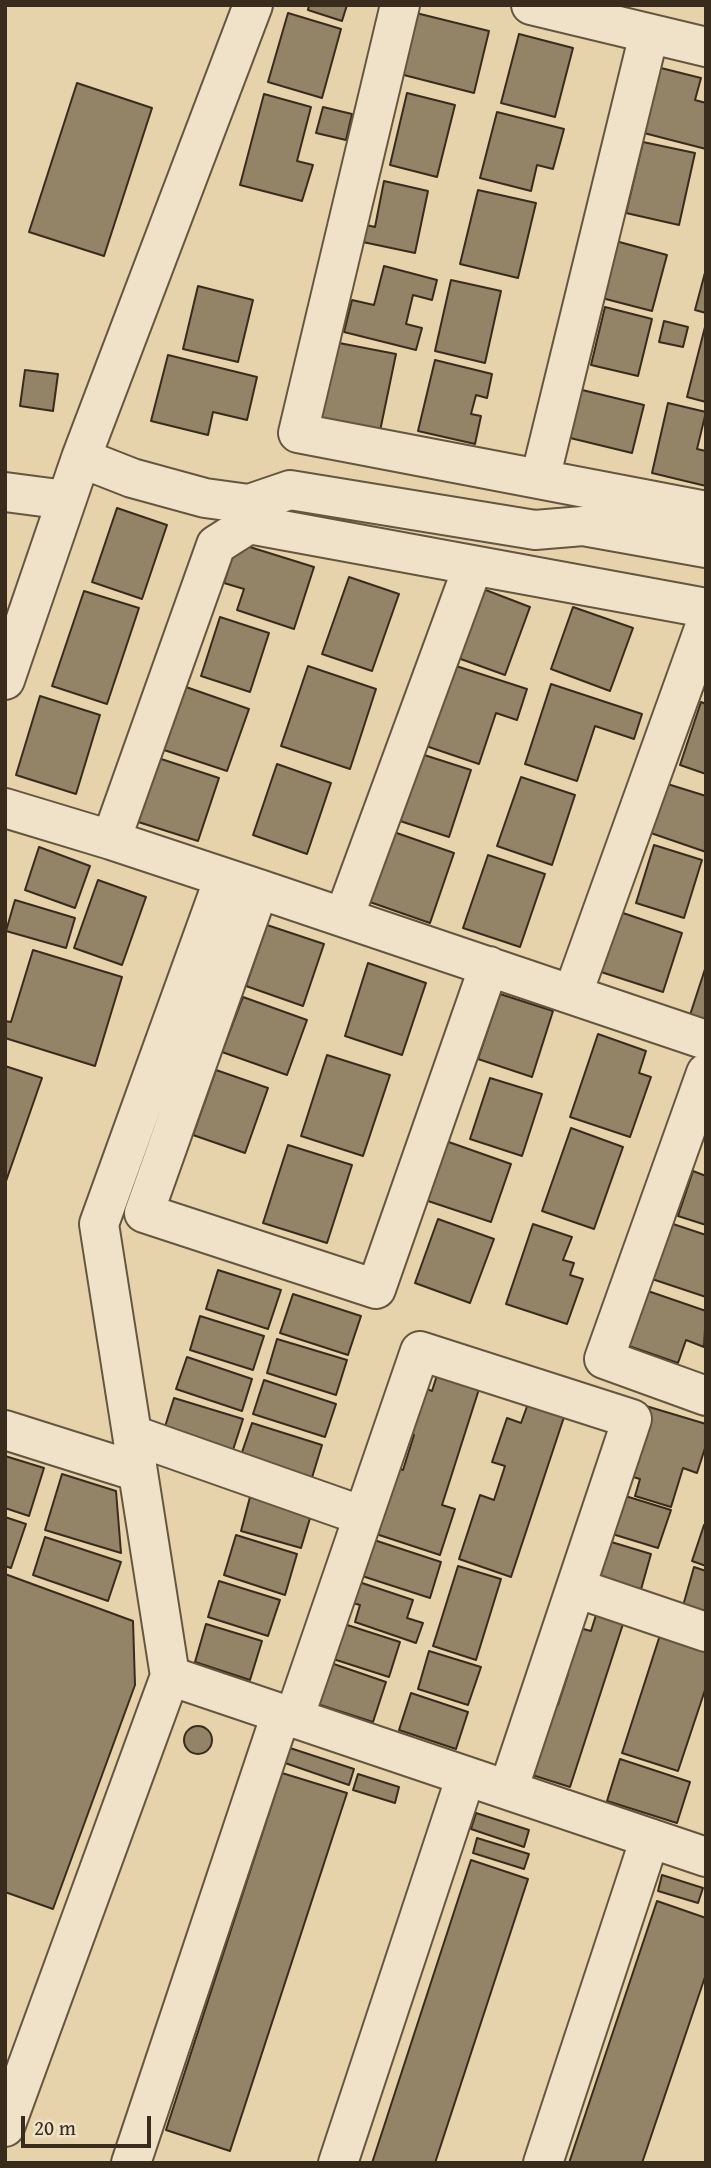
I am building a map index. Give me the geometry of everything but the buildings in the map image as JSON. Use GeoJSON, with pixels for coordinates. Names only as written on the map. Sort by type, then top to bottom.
{"type":"FeatureCollection","features":[{"type":"Feature","properties":{"kind":"street"},"geometry":{"type":"LineString","coordinates":[[5,680],[66,500],[253,5]]}},
{"type":"Feature","properties":{"kind":"street"},"geometry":{"type":"LineString","coordinates":[[400,5],[298,433],[706,511]]}},
{"type":"Feature","properties":{"kind":"street"},"geometry":{"type":"LineString","coordinates":[[531,5],[706,47]]}},
{"type":"Feature","properties":{"kind":"street"},"geometry":{"type":"LineString","coordinates":[[540,479],[649,34]]}},
{"type":"Feature","properties":{"kind":"street"},"geometry":{"type":"LineString","coordinates":[[82,458],[132,478],[205,498],[249,504],[290,490],[536,530],[583,526],[706,548]]}},
{"type":"Feature","properties":{"kind":"street"},"geometry":{"type":"LineString","coordinates":[[5,492],[66,500]]}},
{"type":"Feature","properties":{"kind":"street"},"geometry":{"type":"LineString","coordinates":[[111,840],[216,545],[249,524],[706,608]]}},
{"type":"Feature","properties":{"kind":"street"},"geometry":{"type":"LineString","coordinates":[[344,917],[473,566]]}},
{"type":"Feature","properties":{"kind":"street"},"geometry":{"type":"LineString","coordinates":[[573,993],[695,684],[706,623]]}},
{"type":"Feature","properties":{"kind":"street"},"geometry":{"type":"LineString","coordinates":[[5,808],[344,917],[706,1040]]}},
{"type":"Feature","properties":{"kind":"street"},"geometry":{"type":"LineString","coordinates":[[5,2127],[170,1676],[99,1224],[241,883]]}},
{"type":"Feature","properties":{"kind":"street"},"geometry":{"type":"LineString","coordinates":[[144,1213],[241,883]]}},
{"type":"Feature","properties":{"kind":"street"},"geometry":{"type":"LineString","coordinates":[[106,1205],[144,1213],[376,1289],[489,965]]}},
{"type":"Feature","properties":{"kind":"street"},"geometry":{"type":"LineString","coordinates":[[706,1073],[604,1360],[706,1396]]}},
{"type":"Feature","properties":{"kind":"street"},"geometry":{"type":"LineString","coordinates":[[131,2163],[420,1351],[632,1419],[508,1790]]}},
{"type":"Feature","properties":{"kind":"street"},"geometry":{"type":"LineString","coordinates":[[5,1430],[136,1454],[363,1516]]}},
{"type":"Feature","properties":{"kind":"street"},"geometry":{"type":"LineString","coordinates":[[576,1588],[706,1632]]}},
{"type":"Feature","properties":{"kind":"street"},"geometry":{"type":"LineString","coordinates":[[170,1676],[706,1857]]}},
{"type":"Feature","properties":{"kind":"street"},"geometry":{"type":"LineString","coordinates":[[338,2163],[466,1776]]}},
{"type":"Feature","properties":{"kind":"street"},"geometry":{"type":"LineString","coordinates":[[543,2163],[650,1838]]}}]}
